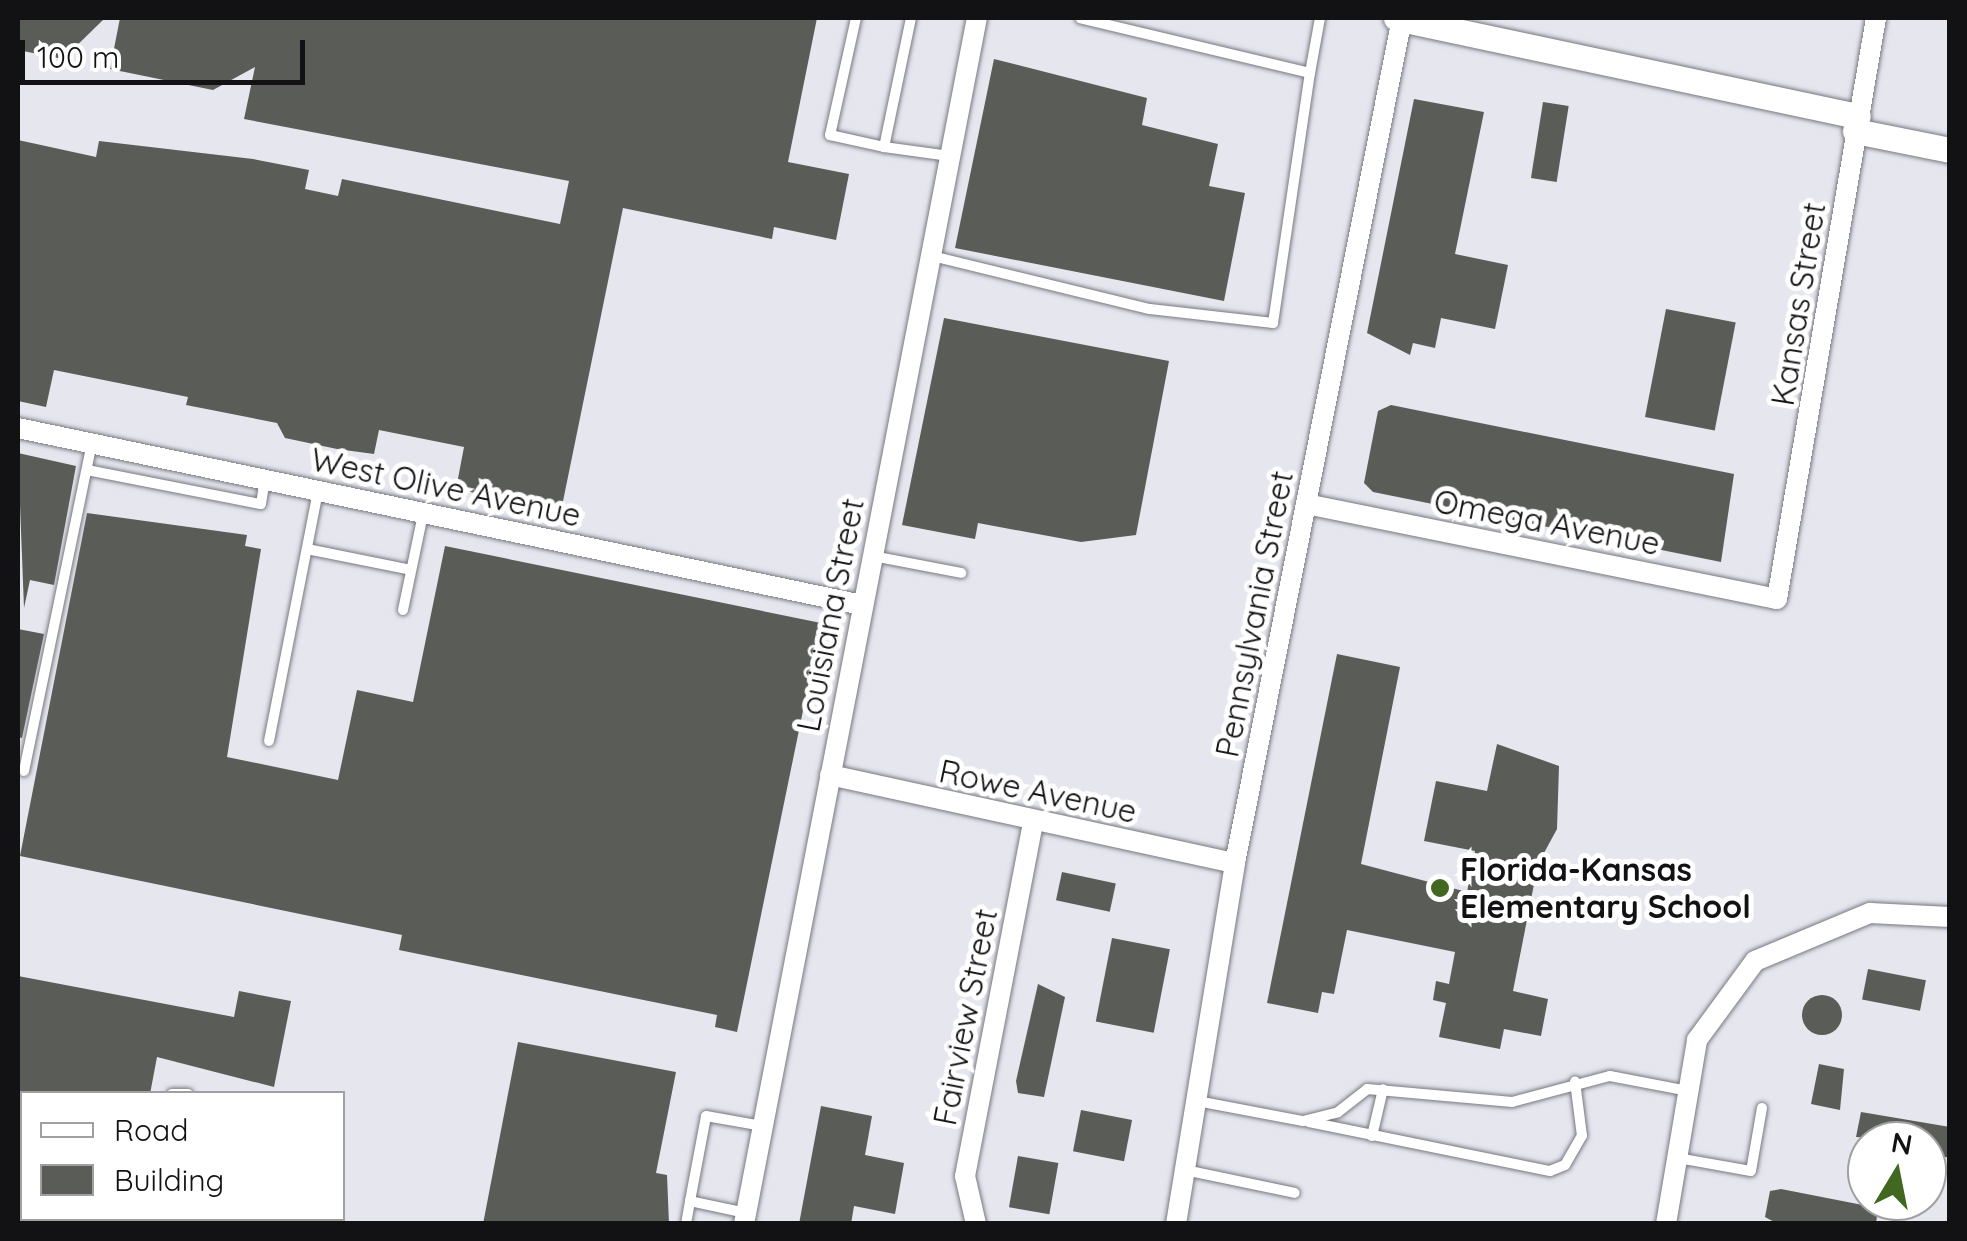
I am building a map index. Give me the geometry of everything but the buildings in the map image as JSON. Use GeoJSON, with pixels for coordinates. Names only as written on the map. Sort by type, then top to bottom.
{"type":"FeatureCollection","features":[{"type":"Feature","properties":{"kind":"street","name":"Louisiana Street"},"geometry":{"type":"LineString","coordinates":[[745,1218],[978,18]]}},
{"type":"Feature","properties":{"kind":"street"},"geometry":{"type":"LineString","coordinates":[[1400,18],[1856,123],[1950,150]]}},
{"type":"Feature","properties":{"kind":"street","name":"Pennsylvania Street"},"geometry":{"type":"LineString","coordinates":[[1176,1224],[1235,863],[1400,18]]}},
{"type":"Feature","properties":{"kind":"street","name":"Kansas Street"},"geometry":{"type":"LineString","coordinates":[[1777,598],[1876,18]]}},
{"type":"Feature","properties":{"kind":"street","name":"West Olive Avenue"},"geometry":{"type":"LineString","coordinates":[[18,428],[862,605]]}},
{"type":"Feature","properties":{"kind":"street","name":"Omega Avenue"},"geometry":{"type":"LineString","coordinates":[[1306,504],[1777,598]]}},
{"type":"Feature","properties":{"kind":"street","name":"Rowe Avenue"},"geometry":{"type":"LineString","coordinates":[[830,776],[1235,863]]}},
{"type":"Feature","properties":{"kind":"street","name":"Fairview Street"},"geometry":{"type":"LineString","coordinates":[[976,1224],[966,1176],[1033,822]]}},
{"type":"Feature","properties":{"kind":"street"},"geometry":{"type":"LineString","coordinates":[[1666,1224],[1696,1040],[1756,961],[1802,936],[1870,913],[1950,917]]}},
{"type":"Feature","properties":{"kind":"lane"},"geometry":{"type":"LineString","coordinates":[[856,18],[830,135],[950,156]]}},
{"type":"Feature","properties":{"kind":"lane"},"geometry":{"type":"LineString","coordinates":[[884,147],[911,18]]}},
{"type":"Feature","properties":{"kind":"lane"},"geometry":{"type":"LineString","coordinates":[[1080,18],[1310,73]]}},
{"type":"Feature","properties":{"kind":"lane"},"geometry":{"type":"LineString","coordinates":[[931,256],[1150,310],[1272,324],[1320,18]]}},
{"type":"Feature","properties":{"kind":"lane"},"geometry":{"type":"LineString","coordinates":[[24,771],[92,444]]}},
{"type":"Feature","properties":{"kind":"lane"},"geometry":{"type":"LineString","coordinates":[[88,470],[260,504],[265,480]]}},
{"type":"Feature","properties":{"kind":"lane"},"geometry":{"type":"LineString","coordinates":[[269,741],[318,491]]}},
{"type":"Feature","properties":{"kind":"lane"},"geometry":{"type":"LineString","coordinates":[[403,610],[423,513]]}},
{"type":"Feature","properties":{"kind":"lane"},"geometry":{"type":"LineString","coordinates":[[306,550],[411,570]]}},
{"type":"Feature","properties":{"kind":"lane"},"geometry":{"type":"LineString","coordinates":[[872,555],[960,573]]}},
{"type":"Feature","properties":{"kind":"lane"},"geometry":{"type":"LineString","coordinates":[[1303,1121],[1382,1089],[1512,1102],[1575,1081],[1610,1076],[1688,1091]]}},
{"type":"Feature","properties":{"kind":"lane"},"geometry":{"type":"LineString","coordinates":[[1196,1101],[1550,1171],[1576,1153],[1582,1136],[1575,1081]]}},
{"type":"Feature","properties":{"kind":"lane"},"geometry":{"type":"LineString","coordinates":[[1372,1136],[1382,1089]]}},
{"type":"Feature","properties":{"kind":"lane"},"geometry":{"type":"LineString","coordinates":[[1677,1158],[1751,1171],[1762,1108]]}},
{"type":"Feature","properties":{"kind":"lane"},"geometry":{"type":"LineString","coordinates":[[686,1224],[706,1116],[763,1126]]}},
{"type":"Feature","properties":{"kind":"lane"},"geometry":{"type":"LineString","coordinates":[[1184,1170],[1295,1193]]}},
{"type":"Feature","properties":{"kind":"lane"},"geometry":{"type":"LineString","coordinates":[[690,1202],[745,1218]]}},
{"type":"Feature","properties":{"kind":"place","name":"Florida-Kansas Elementary School"},"geometry":{"type":"Point","coordinates":[1440,888]}}]}
